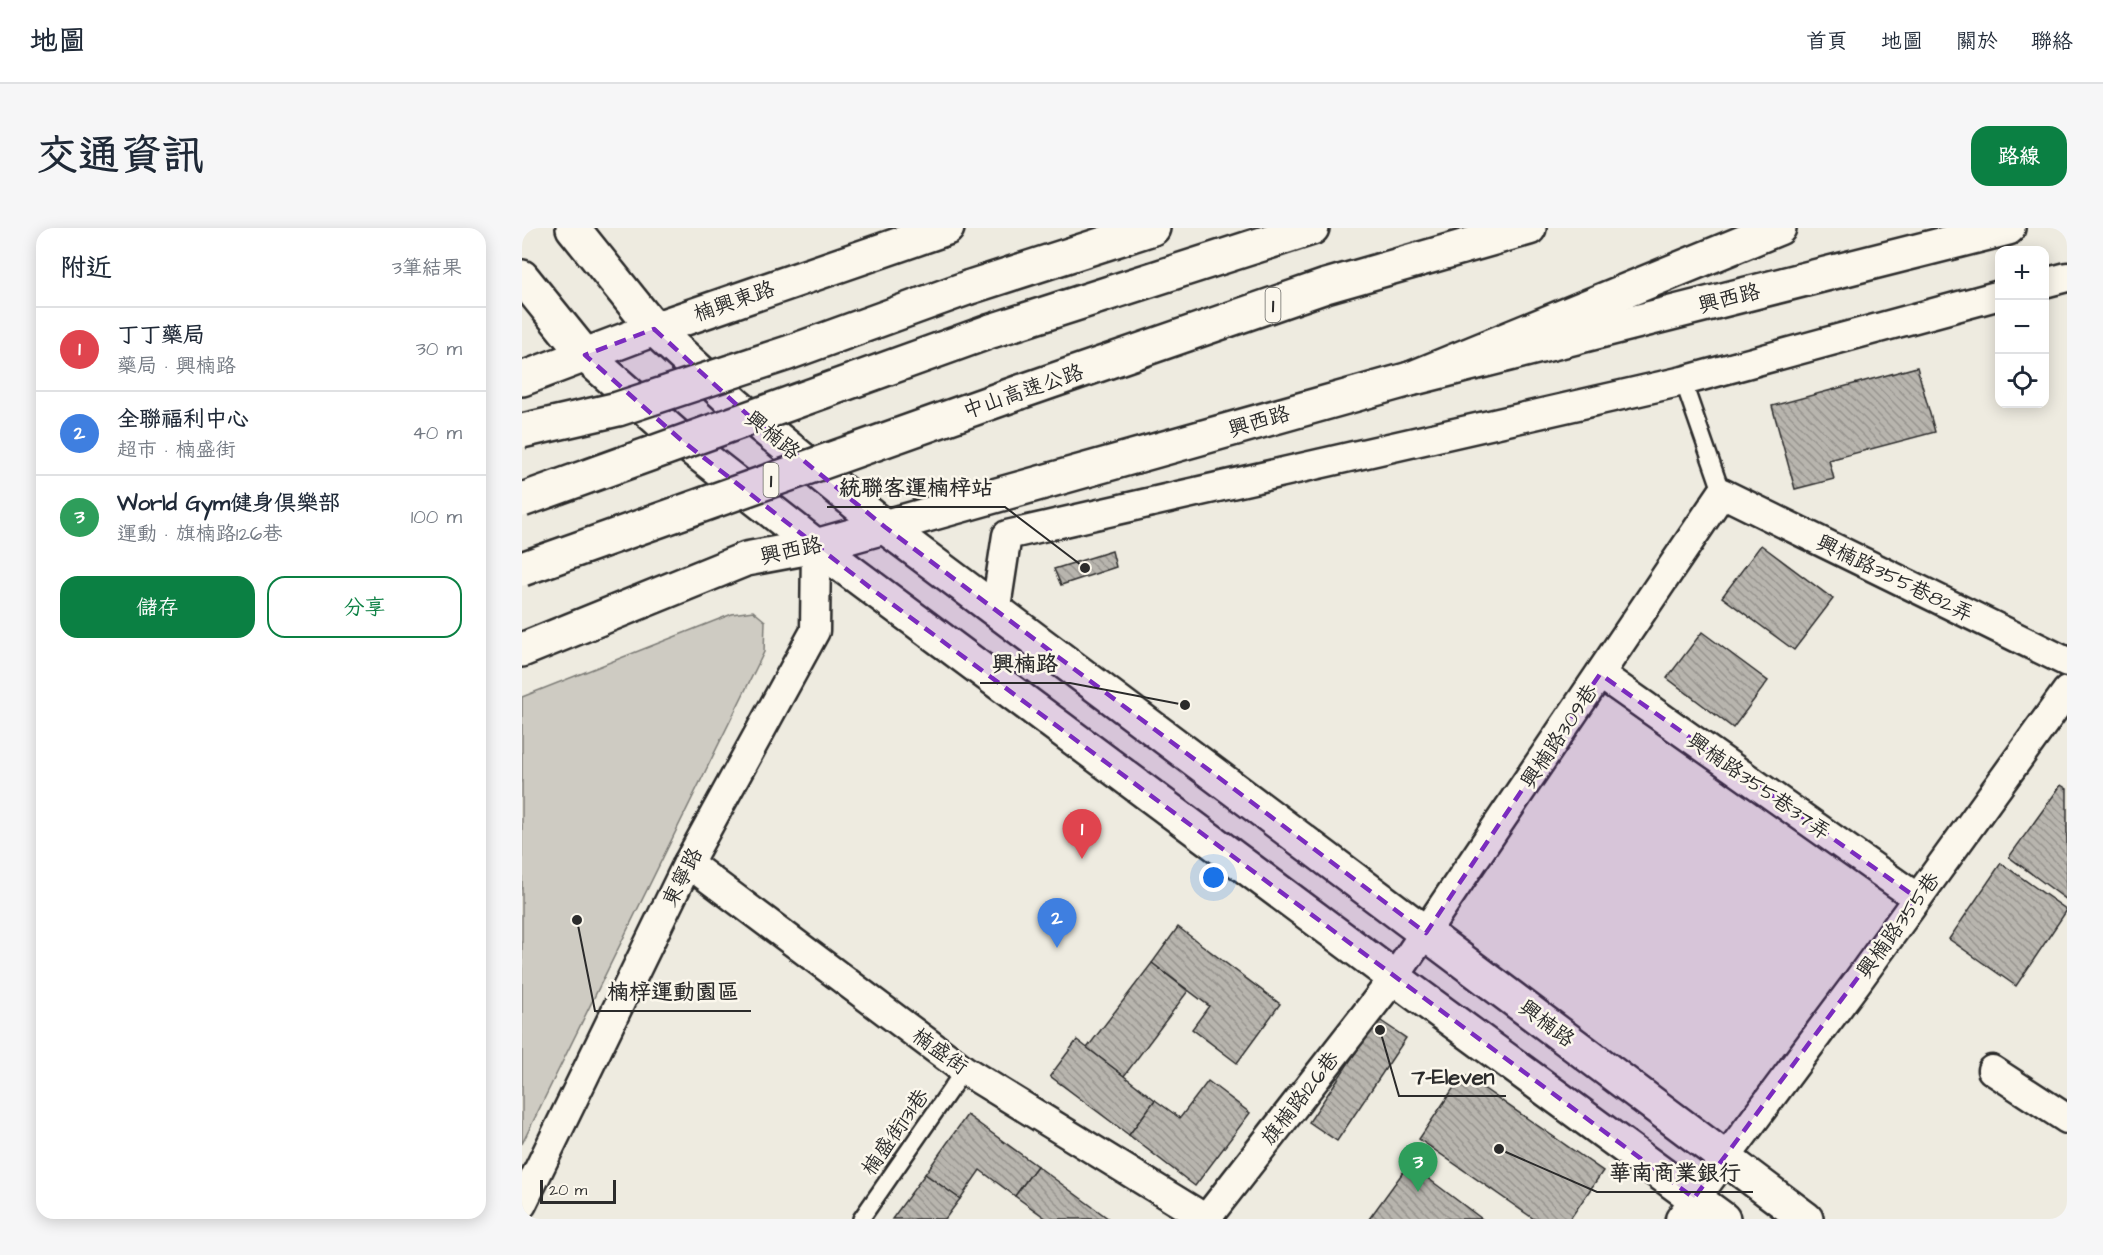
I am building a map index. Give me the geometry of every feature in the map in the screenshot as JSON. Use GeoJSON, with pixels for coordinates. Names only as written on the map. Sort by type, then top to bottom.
{"type":"FeatureCollection","features":[{"type":"Feature","properties":{"kind":"main road","name":"興楠路"},"geometry":{"type":"LineString","coordinates":[[573,228],[654,329],[736,405],[885,527],[996,607],[1426,933],[1726,1156],[1806,1219]]}},
{"type":"Feature","properties":{"kind":"main road","name":"楠興東路"},"geometry":{"type":"LineString","coordinates":[[522,379],[654,329],[947,228]]}},
{"type":"Feature","properties":{"kind":"main road"},"geometry":{"type":"LineString","coordinates":[[522,430],[618,409],[788,353],[970,287],[1153,228]]}},
{"type":"Feature","properties":{"kind":"main road"},"geometry":{"type":"LineString","coordinates":[[522,500],[991,331],[1312,228]]}},
{"type":"Feature","properties":{"kind":"main road","name":"中山高速公路"},"geometry":{"type":"LineString","coordinates":[[522,569],[1326,286],[1529,228]]}},
{"type":"Feature","properties":{"kind":"main road"},"geometry":{"type":"LineString","coordinates":[[1410,379],[1779,228]]}},
{"type":"Feature","properties":{"kind":"main road","name":"興西路"},"geometry":{"type":"LineString","coordinates":[[522,650],[746,559],[816,546],[1410,379],[2008,228]]}},
{"type":"Feature","properties":{"kind":"main road"},"geometry":{"type":"LineString","coordinates":[[522,277],[585,355],[681,439],[816,546],[1394,978],[1687,1209],[1723,1219]]}},
{"type":"Feature","properties":{"kind":"street"},"geometry":{"type":"LineString","coordinates":[[2049,282],[2067,277]]}},
{"type":"Feature","properties":{"kind":"street"},"geometry":{"type":"LineString","coordinates":[[996,607],[1007,535],[1683,381],[1995,296]]}},
{"type":"Feature","properties":{"kind":"street","name":"興楠路355巷82弄"},"geometry":{"type":"LineString","coordinates":[[1722,493],[2067,662]]}},
{"type":"Feature","properties":{"kind":"street","name":"興楠路309巷"},"geometry":{"type":"LineString","coordinates":[[1394,978],[1722,493]]}},
{"type":"Feature","properties":{"kind":"street","name":"東寧路"},"geometry":{"type":"LineString","coordinates":[[522,1204],[687,863],[815,631],[816,546]]}},
{"type":"Feature","properties":{"kind":"street","name":"興楠路355巷37弄"},"geometry":{"type":"LineString","coordinates":[[1600,674],[1917,898]]}},
{"type":"Feature","properties":{"kind":"street","name":"興楠路355巷"},"geometry":{"type":"LineString","coordinates":[[1687,1209],[1917,898],[2067,690]]}},
{"type":"Feature","properties":{"kind":"street","name":"楠盛街"},"geometry":{"type":"LineString","coordinates":[[687,863],[964,1070],[1206,1219]]}},
{"type":"Feature","properties":{"kind":"street","name":"旗楠路126巷"},"geometry":{"type":"LineString","coordinates":[[1206,1219],[1394,978]]}},
{"type":"Feature","properties":{"kind":"street"},"geometry":{"type":"LineString","coordinates":[[1992,1070],[2067,1119]]}},
{"type":"Feature","properties":{"kind":"lane"},"geometry":{"type":"LineString","coordinates":[[1683,381],[1722,493]]}},
{"type":"Feature","properties":{"kind":"lane","name":"楠盛街131巷"},"geometry":{"type":"LineString","coordinates":[[861,1219],[964,1070]]}},
{"type":"Feature","properties":{"kind":"highlighted area"},"geometry":{"type":"Polygon","coordinates":[[[654,329],[750,417],[885,527],[1426,933],[1600,674],[1917,898],[1694,1198],[872,589],[680,439],[585,355],[654,329]]]}},
{"type":"Feature","properties":{"kind":"shaded area"},"geometry":{"type":"Polygon","coordinates":[[[753,611],[765,621],[764,652],[522,1144],[522,697],[732,614],[753,611]]]}},
{"type":"Feature","properties":{"kind":"building"},"geometry":{"type":"Polygon","coordinates":[[[1917,367],[1935,432],[1829,460],[1834,479],[1795,489],[1772,406],[1917,367]]]}},
{"type":"Feature","properties":{"kind":"building"},"geometry":{"type":"Polygon","coordinates":[[[1761,545],[1833,599],[1794,650],[1722,597],[1761,545]]]}},
{"type":"Feature","properties":{"kind":"building"},"geometry":{"type":"Polygon","coordinates":[[[1112,551],[1116,567],[1061,585],[1054,569],[1112,551]]]}},
{"type":"Feature","properties":{"kind":"building"},"geometry":{"type":"Polygon","coordinates":[[[1702,632],[1768,681],[1733,728],[1667,678],[1702,632]]]}},
{"type":"Feature","properties":{"kind":"building"},"geometry":{"type":"Polygon","coordinates":[[[2061,785],[2067,789],[2067,900],[2009,857],[2061,785]]]}},
{"type":"Feature","properties":{"kind":"building"},"geometry":{"type":"Polygon","coordinates":[[[2001,863],[2067,910],[2016,986],[1949,939],[2001,863]]]}},
{"type":"Feature","properties":{"kind":"building"},"geometry":{"type":"Polygon","coordinates":[[[1178,927],[1280,1004],[1237,1063],[1192,1029],[1209,1006],[1152,963],[1178,927]]]}},
{"type":"Feature","properties":{"kind":"building"},"geometry":{"type":"Polygon","coordinates":[[[1152,963],[1188,991],[1124,1076],[1087,1048],[1152,963]]]}},
{"type":"Feature","properties":{"kind":"building"},"geometry":{"type":"Polygon","coordinates":[[[1378,1019],[1406,1038],[1337,1141],[1309,1122],[1378,1019]]]}},
{"type":"Feature","properties":{"kind":"building"},"geometry":{"type":"Polygon","coordinates":[[[1077,1040],[1155,1100],[1129,1135],[1050,1076],[1077,1040]]]}},
{"type":"Feature","properties":{"kind":"building"},"geometry":{"type":"Polygon","coordinates":[[[1463,1074],[1603,1171],[1570,1219],[1534,1219],[1419,1139],[1463,1074]]]}},
{"type":"Feature","properties":{"kind":"building"},"geometry":{"type":"Polygon","coordinates":[[[1208,1081],[1250,1113],[1195,1186],[1129,1135],[1155,1100],[1180,1118],[1208,1081]]]}},
{"type":"Feature","properties":{"kind":"building"},"geometry":{"type":"Polygon","coordinates":[[[967,1115],[1037,1166],[1015,1196],[980,1170],[960,1199],[925,1174],[967,1115]]]}},
{"type":"Feature","properties":{"kind":"building"},"geometry":{"type":"Polygon","coordinates":[[[1409,1164],[1482,1219],[1369,1219],[1409,1164]]]}},
{"type":"Feature","properties":{"kind":"building"},"geometry":{"type":"Polygon","coordinates":[[[1037,1166],[1109,1219],[1047,1219],[1015,1196],[1037,1166]]]}},
{"type":"Feature","properties":{"kind":"building"},"geometry":{"type":"Polygon","coordinates":[[[925,1174],[960,1199],[945,1219],[892,1219],[925,1174]]]}},
{"type":"Feature","properties":{"kind":"place","name":"統聯客運楠梓站"},"geometry":{"type":"Point","coordinates":[1085,568]}},
{"type":"Feature","properties":{"kind":"place","name":"興楠路"},"geometry":{"type":"Point","coordinates":[1185,705]}},
{"type":"Feature","properties":{"kind":"place","name":"丁丁藥局"},"geometry":{"type":"Point","coordinates":[1082,859]}},
{"type":"Feature","properties":{"kind":"place","name":"楠梓運動園區"},"geometry":{"type":"Point","coordinates":[577,920]}},
{"type":"Feature","properties":{"kind":"place","name":"全聯福利中心"},"geometry":{"type":"Point","coordinates":[1057,948]}},
{"type":"Feature","properties":{"kind":"place","name":"7-Eleven"},"geometry":{"type":"Point","coordinates":[1380,1030]}},
{"type":"Feature","properties":{"kind":"place","name":"華南商業銀行"},"geometry":{"type":"Point","coordinates":[1499,1149]}},
{"type":"Feature","properties":{"kind":"place","name":"World Gym健身俱樂部"},"geometry":{"type":"Point","coordinates":[1418,1192]}}]}
